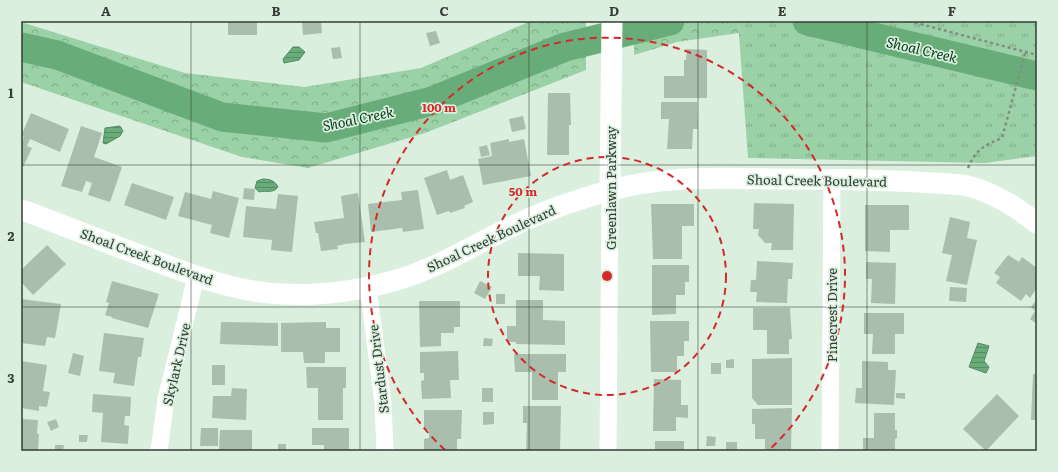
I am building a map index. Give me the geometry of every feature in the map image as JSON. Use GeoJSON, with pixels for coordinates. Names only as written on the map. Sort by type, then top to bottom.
{"type":"FeatureCollection","features":[{"type":"Feature","properties":{"kind":"street","name":"Greenlawn Parkway"},"geometry":{"type":"LineString","coordinates":[[608,451],[612,21]]}},
{"type":"Feature","properties":{"kind":"street","name":"Shoal Creek Boulevard"},"geometry":{"type":"LineString","coordinates":[[21,210],[196,277],[241,288],[281,294],[320,293],[368,287],[403,278],[431,267],[548,211],[610,190],[642,184],[696,178],[832,179],[939,183],[977,188],[1012,205],[1037,223]]}},
{"type":"Feature","properties":{"kind":"street","name":"Pinecrest Drive"},"geometry":{"type":"LineString","coordinates":[[830,451],[832,179]]}},
{"type":"Feature","properties":{"kind":"street","name":"Skylark Drive"},"geometry":{"type":"LineString","coordinates":[[159,451],[166,399],[196,277]]}},
{"type":"Feature","properties":{"kind":"street","name":"Stardust Drive"},"geometry":{"type":"LineString","coordinates":[[368,287],[383,403],[385,451]]}},
{"type":"Feature","properties":{"kind":"path"},"geometry":{"type":"LineString","coordinates":[[909,21],[1037,55]]}},
{"type":"Feature","properties":{"kind":"path"},"geometry":{"type":"LineString","coordinates":[[968,168],[973,156],[984,146],[1002,138],[1025,53]]}},
{"type":"Feature","properties":{"kind":"green space"},"geometry":{"type":"Polygon","coordinates":[[[531,21],[586,21],[586,70],[425,133],[308,168],[242,157],[21,82],[21,22],[185,73],[304,87],[421,68],[531,21]]]}},
{"type":"Feature","properties":{"kind":"green space"},"geometry":{"type":"Polygon","coordinates":[[[634,21],[738,21],[739,33],[677,42],[634,55],[634,21]]]}},
{"type":"Feature","properties":{"kind":"green space"},"geometry":{"type":"Polygon","coordinates":[[[738,21],[1037,21],[1037,156],[985,163],[748,158],[738,21]]]}},
{"type":"Feature","properties":{"kind":"shaded area"},"geometry":{"type":"Polygon","coordinates":[[[293,47],[299,47],[305,52],[299,60],[284,63],[283,59],[293,47]]]}},
{"type":"Feature","properties":{"kind":"shaded area"},"geometry":{"type":"Polygon","coordinates":[[[120,126],[123,131],[120,136],[106,144],[103,143],[105,128],[120,126]]]}},
{"type":"Feature","properties":{"kind":"shaded area"},"geometry":{"type":"Polygon","coordinates":[[[263,179],[272,181],[278,187],[272,191],[259,192],[255,188],[257,181],[263,179]]]}},
{"type":"Feature","properties":{"kind":"shaded area"},"geometry":{"type":"Polygon","coordinates":[[[978,343],[989,346],[984,361],[989,367],[986,373],[969,367],[978,343]]]}},
{"type":"Feature","properties":{"kind":"building"},"geometry":{"type":"Polygon","coordinates":[[[228,21],[257,21],[257,35],[228,35],[228,21]]]}},
{"type":"Feature","properties":{"kind":"building"},"geometry":{"type":"Polygon","coordinates":[[[302,21],[321,21],[322,33],[303,35],[302,21]]]}},
{"type":"Feature","properties":{"kind":"building"},"geometry":{"type":"Polygon","coordinates":[[[436,31],[440,43],[430,46],[426,33],[436,31]]]}},
{"type":"Feature","properties":{"kind":"building"},"geometry":{"type":"Polygon","coordinates":[[[340,47],[342,58],[333,59],[331,48],[340,47]]]}},
{"type":"Feature","properties":{"kind":"building"},"geometry":{"type":"Polygon","coordinates":[[[687,49],[707,50],[707,98],[664,98],[664,76],[684,76],[684,60],[686,60],[687,49]]]}},
{"type":"Feature","properties":{"kind":"building"},"geometry":{"type":"Polygon","coordinates":[[[548,93],[570,93],[571,125],[569,125],[569,155],[547,155],[548,93]]]}},
{"type":"Feature","properties":{"kind":"building"},"geometry":{"type":"Polygon","coordinates":[[[661,102],[697,102],[698,129],[693,129],[692,149],[667,149],[669,119],[661,119],[661,102]]]}},
{"type":"Feature","properties":{"kind":"building"},"geometry":{"type":"Polygon","coordinates":[[[31,113],[69,129],[60,152],[30,139],[27,146],[32,148],[23,167],[21,166],[21,143],[24,137],[21,136],[31,113]]]}},
{"type":"Feature","properties":{"kind":"building"},"geometry":{"type":"Polygon","coordinates":[[[523,116],[526,129],[512,132],[509,119],[523,116]]]}},
{"type":"Feature","properties":{"kind":"building"},"geometry":{"type":"Polygon","coordinates":[[[81,126],[102,133],[94,157],[122,167],[110,202],[88,195],[92,183],[86,181],[82,192],[61,186],[81,126]]]}},
{"type":"Feature","properties":{"kind":"building"},"geometry":{"type":"Polygon","coordinates":[[[509,139],[509,142],[524,139],[531,176],[483,185],[478,159],[492,156],[490,143],[509,139]]]}},
{"type":"Feature","properties":{"kind":"building"},"geometry":{"type":"Polygon","coordinates":[[[487,145],[490,155],[481,157],[479,147],[487,145]]]}},
{"type":"Feature","properties":{"kind":"building"},"geometry":{"type":"Polygon","coordinates":[[[447,170],[450,180],[463,175],[473,202],[464,206],[465,208],[450,213],[449,211],[437,215],[424,178],[447,170]]]}},
{"type":"Feature","properties":{"kind":"building"},"geometry":{"type":"Polygon","coordinates":[[[132,183],[174,197],[166,220],[124,205],[132,183]]]}},
{"type":"Feature","properties":{"kind":"building"},"geometry":{"type":"Polygon","coordinates":[[[244,188],[255,189],[254,200],[243,199],[244,188]]]}},
{"type":"Feature","properties":{"kind":"building"},"geometry":{"type":"Polygon","coordinates":[[[418,190],[424,229],[403,232],[402,228],[371,232],[368,204],[402,200],[401,192],[418,190]]]}},
{"type":"Feature","properties":{"kind":"building"},"geometry":{"type":"Polygon","coordinates":[[[213,191],[239,198],[229,238],[210,233],[212,225],[178,216],[185,192],[211,199],[213,191]]]}},
{"type":"Feature","properties":{"kind":"building"},"geometry":{"type":"Polygon","coordinates":[[[358,193],[365,242],[345,244],[337,246],[338,249],[321,251],[318,233],[316,233],[314,222],[344,218],[341,196],[358,193]]]}},
{"type":"Feature","properties":{"kind":"building"},"geometry":{"type":"Polygon","coordinates":[[[278,194],[298,196],[292,252],[271,250],[272,240],[243,237],[246,206],[276,209],[278,194]]]}},
{"type":"Feature","properties":{"kind":"building"},"geometry":{"type":"Polygon","coordinates":[[[754,203],[794,204],[793,250],[771,250],[772,243],[765,243],[758,235],[759,229],[753,229],[754,203]]]}},
{"type":"Feature","properties":{"kind":"building"},"geometry":{"type":"Polygon","coordinates":[[[651,204],[694,204],[694,226],[682,226],[682,259],[653,259],[651,204]]]}},
{"type":"Feature","properties":{"kind":"building"},"geometry":{"type":"Polygon","coordinates":[[[865,205],[909,205],[909,230],[890,230],[890,252],[865,251],[865,205]]]}},
{"type":"Feature","properties":{"kind":"building"},"geometry":{"type":"Polygon","coordinates":[[[950,217],[970,222],[967,238],[977,240],[967,285],[946,281],[952,255],[942,253],[950,217]]]}},
{"type":"Feature","properties":{"kind":"building"},"geometry":{"type":"Polygon","coordinates":[[[47,245],[66,264],[33,295],[21,282],[21,270],[47,245]]]}},
{"type":"Feature","properties":{"kind":"building"},"geometry":{"type":"Polygon","coordinates":[[[518,253],[564,254],[564,291],[539,290],[540,276],[518,276],[518,253]]]}},
{"type":"Feature","properties":{"kind":"building"},"geometry":{"type":"Polygon","coordinates":[[[1008,255],[1019,262],[1022,257],[1037,268],[1037,288],[1030,298],[1026,294],[1021,301],[996,283],[1000,277],[994,273],[1008,255]]]}},
{"type":"Feature","properties":{"kind":"building"},"geometry":{"type":"Polygon","coordinates":[[[757,261],[793,263],[792,279],[788,279],[787,303],[756,302],[757,292],[750,292],[751,280],[756,280],[757,261]]]}},
{"type":"Feature","properties":{"kind":"building"},"geometry":{"type":"Polygon","coordinates":[[[866,262],[896,263],[895,304],[871,303],[872,279],[866,279],[866,262]]]}},
{"type":"Feature","properties":{"kind":"building"},"geometry":{"type":"Polygon","coordinates":[[[652,265],[689,265],[689,282],[685,282],[685,295],[676,295],[676,314],[652,315],[652,265]]]}},
{"type":"Feature","properties":{"kind":"building"},"geometry":{"type":"Polygon","coordinates":[[[112,281],[159,294],[148,328],[105,315],[109,303],[106,302],[112,281]]]}},
{"type":"Feature","properties":{"kind":"building"},"geometry":{"type":"Polygon","coordinates":[[[480,281],[492,287],[485,299],[474,293],[480,281]]]}},
{"type":"Feature","properties":{"kind":"building"},"geometry":{"type":"Polygon","coordinates":[[[950,287],[967,288],[966,302],[949,301],[950,287]]]}},
{"type":"Feature","properties":{"kind":"building"},"geometry":{"type":"Polygon","coordinates":[[[496,294],[505,294],[505,304],[496,304],[496,294]]]}},
{"type":"Feature","properties":{"kind":"building"},"geometry":{"type":"Polygon","coordinates":[[[21,299],[61,304],[55,338],[47,337],[45,346],[21,343],[21,299]]]}},
{"type":"Feature","properties":{"kind":"building"},"geometry":{"type":"Polygon","coordinates":[[[1037,299],[1037,324],[1030,319],[1035,311],[1031,307],[1037,299]]]}},
{"type":"Feature","properties":{"kind":"building"},"geometry":{"type":"Polygon","coordinates":[[[516,300],[543,300],[543,320],[565,321],[565,345],[516,344],[516,342],[507,342],[507,326],[516,326],[516,300]]]}},
{"type":"Feature","properties":{"kind":"building"},"geometry":{"type":"Polygon","coordinates":[[[419,301],[460,301],[460,327],[454,327],[454,333],[441,333],[441,346],[420,347],[419,301]]]}},
{"type":"Feature","properties":{"kind":"building"},"geometry":{"type":"Polygon","coordinates":[[[753,308],[790,308],[792,339],[789,339],[789,354],[767,354],[767,330],[753,330],[753,308]]]}},
{"type":"Feature","properties":{"kind":"building"},"geometry":{"type":"Polygon","coordinates":[[[864,313],[904,313],[904,334],[895,334],[895,354],[872,354],[873,334],[864,334],[864,313]]]}},
{"type":"Feature","properties":{"kind":"building"},"geometry":{"type":"Polygon","coordinates":[[[650,321],[689,321],[689,341],[684,341],[684,356],[677,356],[677,372],[651,372],[650,321]]]}},
{"type":"Feature","properties":{"kind":"building"},"geometry":{"type":"Polygon","coordinates":[[[221,322],[278,323],[278,346],[220,344],[221,322]]]}},
{"type":"Feature","properties":{"kind":"building"},"geometry":{"type":"Polygon","coordinates":[[[326,322],[326,328],[340,328],[340,352],[325,352],[325,363],[304,363],[303,352],[281,352],[281,323],[326,322]]]}},
{"type":"Feature","properties":{"kind":"building"},"geometry":{"type":"Polygon","coordinates":[[[104,333],[144,338],[141,357],[138,357],[134,386],[113,383],[115,373],[99,371],[104,333]]]}},
{"type":"Feature","properties":{"kind":"building"},"geometry":{"type":"Polygon","coordinates":[[[484,338],[493,339],[492,346],[483,346],[484,338]]]}},
{"type":"Feature","properties":{"kind":"building"},"geometry":{"type":"Polygon","coordinates":[[[458,351],[459,380],[450,380],[451,398],[422,399],[421,381],[424,380],[424,373],[420,373],[420,352],[458,351]]]}},
{"type":"Feature","properties":{"kind":"building"},"geometry":{"type":"Polygon","coordinates":[[[73,353],[84,356],[80,376],[68,373],[73,353]]]}},
{"type":"Feature","properties":{"kind":"building"},"geometry":{"type":"Polygon","coordinates":[[[514,354],[566,354],[566,372],[558,372],[558,400],[532,400],[532,372],[515,372],[514,354]]]}},
{"type":"Feature","properties":{"kind":"building"},"geometry":{"type":"Polygon","coordinates":[[[792,358],[792,405],[758,405],[752,398],[752,359],[792,358]]]}},
{"type":"Feature","properties":{"kind":"building"},"geometry":{"type":"Polygon","coordinates":[[[734,359],[734,368],[726,368],[726,360],[734,359]]]}},
{"type":"Feature","properties":{"kind":"building"},"geometry":{"type":"Polygon","coordinates":[[[21,361],[47,365],[43,391],[50,392],[47,407],[39,406],[39,411],[21,408],[21,361]]]}},
{"type":"Feature","properties":{"kind":"building"},"geometry":{"type":"Polygon","coordinates":[[[862,361],[888,362],[888,370],[896,370],[894,405],[855,403],[856,388],[862,388],[862,361]]]}},
{"type":"Feature","properties":{"kind":"building"},"geometry":{"type":"Polygon","coordinates":[[[711,363],[721,363],[721,374],[711,374],[711,363]]]}},
{"type":"Feature","properties":{"kind":"building"},"geometry":{"type":"Polygon","coordinates":[[[212,365],[225,365],[225,385],[212,385],[212,365]]]}},
{"type":"Feature","properties":{"kind":"building"},"geometry":{"type":"Polygon","coordinates":[[[306,367],[346,367],[346,388],[343,388],[343,420],[318,420],[318,388],[307,388],[306,367]]]}},
{"type":"Feature","properties":{"kind":"building"},"geometry":{"type":"Polygon","coordinates":[[[1033,374],[1037,374],[1037,420],[1031,420],[1033,374]]]}},
{"type":"Feature","properties":{"kind":"building"},"geometry":{"type":"Polygon","coordinates":[[[654,379],[681,380],[681,405],[688,405],[688,418],[676,417],[676,431],[653,431],[654,379]]]}},
{"type":"Feature","properties":{"kind":"building"},"geometry":{"type":"Polygon","coordinates":[[[232,388],[247,389],[246,420],[212,418],[213,396],[231,396],[232,388]]]}},
{"type":"Feature","properties":{"kind":"building"},"geometry":{"type":"Polygon","coordinates":[[[482,388],[493,388],[493,402],[482,402],[482,388]]]}},
{"type":"Feature","properties":{"kind":"building"},"geometry":{"type":"Polygon","coordinates":[[[896,393],[905,393],[905,399],[896,398],[896,393]]]}},
{"type":"Feature","properties":{"kind":"building"},"geometry":{"type":"Polygon","coordinates":[[[93,394],[131,397],[130,416],[125,416],[124,425],[129,426],[128,444],[101,442],[103,413],[92,412],[93,394]]]}},
{"type":"Feature","properties":{"kind":"building"},"geometry":{"type":"Polygon","coordinates":[[[997,394],[1019,416],[986,451],[963,429],[997,394]]]}},
{"type":"Feature","properties":{"kind":"building"},"geometry":{"type":"Polygon","coordinates":[[[523,406],[561,406],[560,451],[526,451],[527,423],[523,423],[523,406]]]}},
{"type":"Feature","properties":{"kind":"building"},"geometry":{"type":"Polygon","coordinates":[[[792,408],[791,451],[765,451],[765,439],[755,439],[755,424],[752,424],[752,409],[792,408]]]}},
{"type":"Feature","properties":{"kind":"building"},"geometry":{"type":"Polygon","coordinates":[[[424,410],[462,410],[461,439],[457,439],[457,451],[424,451],[424,439],[429,438],[429,430],[424,430],[424,410]]]}},
{"type":"Feature","properties":{"kind":"building"},"geometry":{"type":"Polygon","coordinates":[[[483,412],[494,412],[494,424],[483,425],[483,412]]]}},
{"type":"Feature","properties":{"kind":"building"},"geometry":{"type":"Polygon","coordinates":[[[874,413],[895,413],[895,430],[897,430],[897,438],[895,439],[895,451],[863,451],[863,438],[874,438],[874,413]]]}},
{"type":"Feature","properties":{"kind":"building"},"geometry":{"type":"Polygon","coordinates":[[[21,419],[38,420],[38,451],[21,451],[21,419]]]}},
{"type":"Feature","properties":{"kind":"building"},"geometry":{"type":"Polygon","coordinates":[[[56,419],[59,427],[51,431],[47,422],[56,419]]]}},
{"type":"Feature","properties":{"kind":"building"},"geometry":{"type":"Polygon","coordinates":[[[201,428],[218,428],[218,446],[200,446],[201,428]]]}},
{"type":"Feature","properties":{"kind":"building"},"geometry":{"type":"Polygon","coordinates":[[[312,428],[349,428],[349,451],[324,451],[324,445],[312,445],[312,428]]]}},
{"type":"Feature","properties":{"kind":"building"},"geometry":{"type":"Polygon","coordinates":[[[220,430],[252,430],[252,451],[219,451],[220,430]]]}},
{"type":"Feature","properties":{"kind":"building"},"geometry":{"type":"Polygon","coordinates":[[[79,435],[88,435],[87,442],[79,442],[79,435]]]}},
{"type":"Feature","properties":{"kind":"building"},"geometry":{"type":"Polygon","coordinates":[[[707,436],[716,437],[715,446],[706,446],[707,436]]]}},
{"type":"Feature","properties":{"kind":"building"},"geometry":{"type":"Polygon","coordinates":[[[655,441],[684,441],[684,451],[655,451],[655,441]]]}},
{"type":"Feature","properties":{"kind":"building"},"geometry":{"type":"Polygon","coordinates":[[[726,442],[737,442],[737,451],[726,451],[726,442]]]}},
{"type":"Feature","properties":{"kind":"building"},"geometry":{"type":"Polygon","coordinates":[[[278,444],[286,444],[286,451],[278,451],[278,444]]]}},
{"type":"Feature","properties":{"kind":"building"},"geometry":{"type":"Polygon","coordinates":[[[55,445],[64,445],[63,451],[55,451],[55,445]]]}},
{"type":"Feature","properties":{"kind":"waterway","name":"Shoal Creek"},"geometry":{"type":"LineString","coordinates":[[21,47],[57,55],[222,117],[326,128],[432,101],[565,47],[670,21]]}},
{"type":"Feature","properties":{"kind":"waterway","name":"Shoal Creek"},"geometry":{"type":"LineString","coordinates":[[807,21],[1037,76]]}}]}
